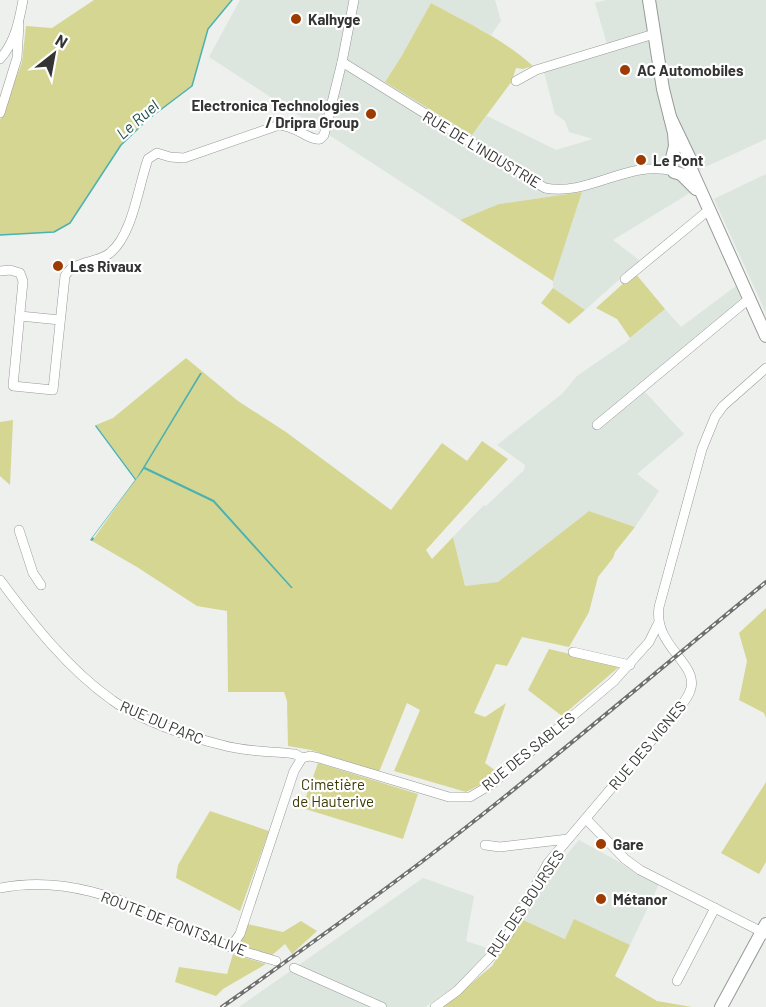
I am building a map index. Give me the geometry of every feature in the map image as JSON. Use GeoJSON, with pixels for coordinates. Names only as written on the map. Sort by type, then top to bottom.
{"type":"FeatureCollection","features":[{"type":"Feature","properties":{"kind":"main road"},"geometry":{"type":"LineString","coordinates":[[649,0],[663,89],[679,164],[708,206],[766,336]]}},
{"type":"Feature","properties":{"kind":"main road"},"geometry":{"type":"LineString","coordinates":[[721,1007],[764,930]]}},
{"type":"Feature","properties":{"kind":"street"},"geometry":{"type":"LineString","coordinates":[[0,113],[17,58],[23,0]]}},
{"type":"Feature","properties":{"kind":"street"},"geometry":{"type":"LineString","coordinates":[[0,271],[16,272],[23,277],[12,387],[53,390],[65,276],[75,266],[96,261],[108,255],[122,238],[129,223],[148,161],[157,153],[184,158],[279,125],[295,128],[315,140],[320,139],[324,135],[342,62],[354,0]]}},
{"type":"Feature","properties":{"kind":"street"},"geometry":{"type":"LineString","coordinates":[[0,59],[13,40],[19,24]]}},
{"type":"Feature","properties":{"kind":"street"},"geometry":{"type":"LineString","coordinates":[[516,81],[536,70],[654,34]]}},
{"type":"Feature","properties":{"kind":"street","name":"RUE DE L'INDUSTRIE"},"geometry":{"type":"LineString","coordinates":[[342,62],[545,188],[563,190],[634,171],[653,163],[679,164]]}},
{"type":"Feature","properties":{"kind":"street"},"geometry":{"type":"LineString","coordinates":[[625,279],[708,206]]}},
{"type":"Feature","properties":{"kind":"street"},"geometry":{"type":"LineString","coordinates":[[597,425],[750,298]]}},
{"type":"Feature","properties":{"kind":"street"},"geometry":{"type":"LineString","coordinates":[[20,316],[60,320]]}},
{"type":"Feature","properties":{"kind":"street"},"geometry":{"type":"LineString","coordinates":[[649,642],[663,637],[658,624],[659,607],[709,429],[723,406],[765,370]]}},
{"type":"Feature","properties":{"kind":"street"},"geometry":{"type":"LineString","coordinates":[[19,530],[33,573],[41,585]]}},
{"type":"Feature","properties":{"kind":"street","name":"RUE DU PARC"},"geometry":{"type":"LineString","coordinates":[[0,580],[49,642],[93,685],[129,711],[172,729],[224,746],[294,754],[302,758]]}},
{"type":"Feature","properties":{"kind":"street","name":"RUE DES SABLES"},"geometry":{"type":"LineString","coordinates":[[302,758],[310,756],[319,758],[449,797],[470,797],[492,784],[630,665],[649,642],[658,624]]}},
{"type":"Feature","properties":{"kind":"street","name":"RUE DES VIGNES"},"geometry":{"type":"LineString","coordinates":[[586,819],[681,707],[691,690],[690,673],[663,637]]}},
{"type":"Feature","properties":{"kind":"street"},"geometry":{"type":"LineString","coordinates":[[573,652],[630,665]]}},
{"type":"Feature","properties":{"kind":"street"},"geometry":{"type":"LineString","coordinates":[[228,946],[240,934],[294,771],[302,758]]}},
{"type":"Feature","properties":{"kind":"street"},"geometry":{"type":"LineString","coordinates":[[586,819],[625,859],[640,870],[764,930]]}},
{"type":"Feature","properties":{"kind":"street","name":"RUE DES BOURSES"},"geometry":{"type":"LineString","coordinates":[[435,1007],[457,991],[482,967],[509,933],[548,863],[586,819]]}},
{"type":"Feature","properties":{"kind":"street"},"geometry":{"type":"LineString","coordinates":[[485,845],[500,847],[568,839]]}},
{"type":"Feature","properties":{"kind":"street","name":"ROUTE DE FONTSALIVE"},"geometry":{"type":"LineString","coordinates":[[0,888],[39,884],[76,886],[146,909],[228,946],[276,962]]}},
{"type":"Feature","properties":{"kind":"street"},"geometry":{"type":"LineString","coordinates":[[678,981],[715,908]]}},
{"type":"Feature","properties":{"kind":"street"},"geometry":{"type":"LineString","coordinates":[[294,968],[382,1007]]}},
{"type":"Feature","properties":{"kind":"shaded area"},"geometry":{"type":"Polygon","coordinates":[[[240,0],[495,0],[501,21],[491,35],[431,3],[385,82],[472,135],[487,116],[556,150],[593,139],[569,132],[565,121],[555,114],[544,72],[609,51],[595,3],[606,0],[766,0],[766,139],[701,169],[693,191],[613,240],[640,261],[585,310],[553,288],[553,281],[582,192],[499,204],[460,220],[209,57],[240,0]]]}},
{"type":"Feature","properties":{"kind":"shaded area"},"geometry":{"type":"Polygon","coordinates":[[[766,174],[766,313],[714,199],[766,174]]]}},
{"type":"Feature","properties":{"kind":"shaded area"},"geometry":{"type":"Polygon","coordinates":[[[736,286],[745,308],[645,392],[684,434],[637,474],[659,491],[635,527],[589,511],[498,582],[465,586],[453,537],[484,505],[486,506],[524,470],[525,465],[497,445],[562,394],[577,376],[625,343],[665,309],[681,327],[736,286]]]}},
{"type":"Feature","properties":{"kind":"shaded area"},"geometry":{"type":"Polygon","coordinates":[[[579,840],[659,884],[630,945],[574,920],[566,939],[521,919],[543,883],[579,840]]]}},
{"type":"Feature","properties":{"kind":"shaded area"},"geometry":{"type":"Polygon","coordinates":[[[423,878],[474,896],[466,941],[490,949],[457,985],[425,1007],[239,1007],[423,878]]]}},
{"type":"Feature","properties":{"kind":"green space"},"geometry":{"type":"Polygon","coordinates":[[[94,0],[232,0],[208,29],[192,86],[147,120],[121,145],[70,223],[54,232],[0,235],[0,120],[22,62],[26,26],[52,28],[94,0]]]}},
{"type":"Feature","properties":{"kind":"green space"},"geometry":{"type":"Polygon","coordinates":[[[431,3],[497,39],[533,66],[523,69],[516,68],[512,81],[472,135],[385,82],[431,3]]]}},
{"type":"Feature","properties":{"kind":"green space"},"geometry":{"type":"Polygon","coordinates":[[[582,192],[553,281],[460,220],[499,204],[582,192]]]}},
{"type":"Feature","properties":{"kind":"green space"},"geometry":{"type":"Polygon","coordinates":[[[635,273],[665,309],[630,338],[617,319],[596,308],[635,273]]]}},
{"type":"Feature","properties":{"kind":"green space"},"geometry":{"type":"Polygon","coordinates":[[[553,288],[585,310],[569,324],[541,303],[553,288]]]}},
{"type":"Feature","properties":{"kind":"green space"},"geometry":{"type":"Polygon","coordinates":[[[186,358],[238,401],[286,432],[391,510],[442,443],[467,461],[482,441],[508,459],[426,550],[432,559],[453,537],[465,586],[498,582],[589,511],[635,527],[598,577],[589,612],[569,647],[522,637],[507,666],[496,664],[474,713],[485,717],[506,703],[485,763],[496,771],[480,785],[466,792],[394,771],[420,710],[407,703],[379,772],[311,750],[288,746],[287,701],[284,692],[228,692],[227,611],[197,606],[92,541],[136,479],[96,425],[113,418],[186,358]]]}},
{"type":"Feature","properties":{"kind":"green space"},"geometry":{"type":"Polygon","coordinates":[[[13,420],[10,485],[0,476],[0,422],[13,420]]]}},
{"type":"Feature","properties":{"kind":"green space"},"geometry":{"type":"Polygon","coordinates":[[[766,608],[766,718],[764,713],[739,700],[747,661],[739,633],[766,608]]]}},
{"type":"Feature","properties":{"kind":"green space"},"geometry":{"type":"Polygon","coordinates":[[[549,649],[620,666],[562,716],[528,690],[549,649]]]}},
{"type":"Feature","properties":{"kind":"green space","name":"Cimetière de Hauterive"},"geometry":{"type":"Polygon","coordinates":[[[318,763],[418,794],[403,839],[302,808],[318,763]]]}},
{"type":"Feature","properties":{"kind":"green space"},"geometry":{"type":"Polygon","coordinates":[[[766,782],[766,862],[759,874],[721,853],[766,782]]]}},
{"type":"Feature","properties":{"kind":"green space"},"geometry":{"type":"Polygon","coordinates":[[[210,811],[269,831],[240,911],[176,878],[178,865],[210,811]]]}},
{"type":"Feature","properties":{"kind":"green space"},"geometry":{"type":"Polygon","coordinates":[[[521,919],[565,939],[574,919],[630,945],[615,976],[657,1001],[692,1007],[443,1007],[492,966],[521,919]]]}},
{"type":"Feature","properties":{"kind":"green space"},"geometry":{"type":"Polygon","coordinates":[[[301,921],[317,931],[292,954],[285,944],[271,956],[240,945],[247,924],[283,932],[301,921]]]}},
{"type":"Feature","properties":{"kind":"green space"},"geometry":{"type":"Polygon","coordinates":[[[233,954],[266,964],[223,989],[216,996],[175,982],[179,967],[227,974],[233,954]]]}},
{"type":"Feature","properties":{"kind":"water"},"geometry":{"type":"Polygon","coordinates":[[[202,373],[145,467],[214,500],[293,588],[213,502],[144,469],[93,537],[94,539],[90,540],[135,480],[95,426],[136,479],[202,373]]]}},
{"type":"Feature","properties":{"kind":"waterway","name":"Le Ruel"},"geometry":{"type":"LineString","coordinates":[[0,235],[54,232],[70,223],[121,145],[147,120],[192,86],[208,29],[232,0]]}},
{"type":"Feature","properties":{"kind":"railway"},"geometry":{"type":"LineString","coordinates":[[222,1007],[464,829],[766,582]]}},
{"type":"Feature","properties":{"kind":"place","name":"Kalhyge"},"geometry":{"type":"Point","coordinates":[296,19]}},
{"type":"Feature","properties":{"kind":"place","name":"AC Automobiles"},"geometry":{"type":"Point","coordinates":[625,70]}},
{"type":"Feature","properties":{"kind":"place","name":"Electronica Technologies / Dripra Group"},"geometry":{"type":"Point","coordinates":[371,114]}},
{"type":"Feature","properties":{"kind":"place","name":"Le Pont"},"geometry":{"type":"Point","coordinates":[641,160]}},
{"type":"Feature","properties":{"kind":"place","name":"Les Rivaux"},"geometry":{"type":"Point","coordinates":[58,266]}},
{"type":"Feature","properties":{"kind":"place","name":"Gare"},"geometry":{"type":"Point","coordinates":[601,844]}},
{"type":"Feature","properties":{"kind":"place","name":"Métanor"},"geometry":{"type":"Point","coordinates":[601,899]}}]}
